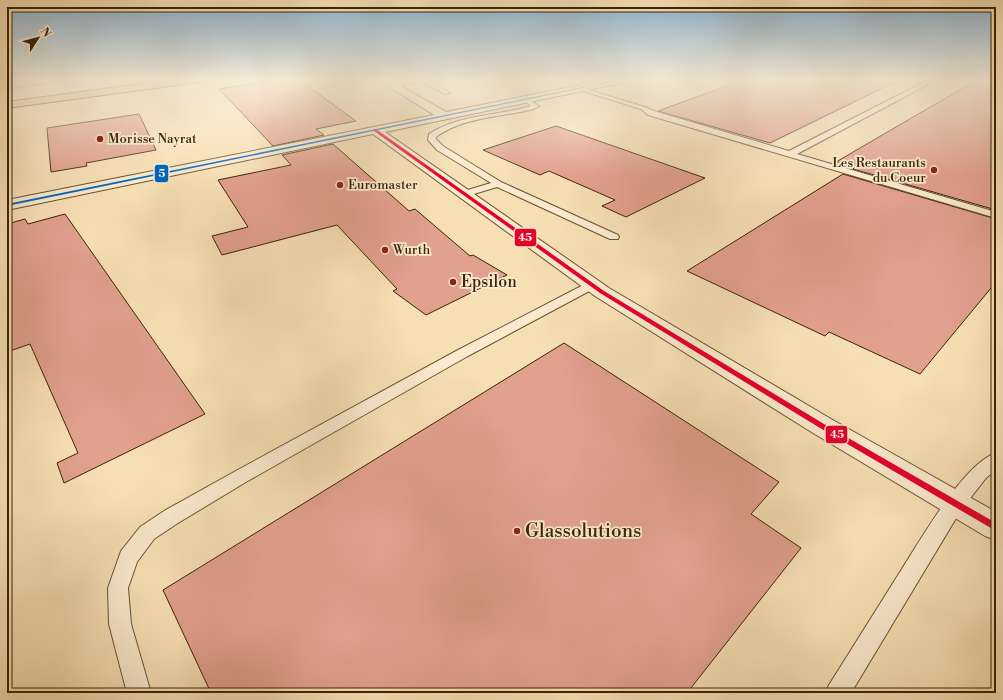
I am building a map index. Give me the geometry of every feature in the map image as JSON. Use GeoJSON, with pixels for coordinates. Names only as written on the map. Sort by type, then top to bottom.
{"type":"FeatureCollection","features":[{"type":"Feature","properties":{"kind":"street"},"geometry":{"type":"LineString","coordinates":[[437,112],[444,116]]}},
{"type":"Feature","properties":{"kind":"street"},"geometry":{"type":"LineString","coordinates":[[7,205],[466,112]]}},
{"type":"Feature","properties":{"kind":"street"},"geometry":{"type":"LineString","coordinates":[[375,130],[592,285],[822,426],[996,527]]}},
{"type":"Feature","properties":{"kind":"lane"},"geometry":{"type":"LineString","coordinates":[[515,112],[450,126],[442,129],[432,136],[432,140],[440,148],[498,184],[614,237]]}},
{"type":"Feature","properties":{"kind":"lane"},"geometry":{"type":"LineString","coordinates":[[649,112],[996,215]]}},
{"type":"Feature","properties":{"kind":"lane"},"geometry":{"type":"LineString","coordinates":[[790,154],[872,112]]}},
{"type":"Feature","properties":{"kind":"lane"},"geometry":{"type":"LineString","coordinates":[[464,194],[498,184]]}},
{"type":"Feature","properties":{"kind":"lane"},"geometry":{"type":"LineString","coordinates":[[139,693],[120,624],[118,588],[128,558],[147,533],[171,517],[240,477],[456,357],[592,285]]}},
{"type":"Feature","properties":{"kind":"lane"},"geometry":{"type":"LineString","coordinates":[[837,693],[954,504],[980,473],[996,460]]}},
{"type":"Feature","properties":{"kind":"building"},"geometry":{"type":"Polygon","coordinates":[[[240,112],[343,112],[356,121],[316,129],[324,135],[273,146],[240,112]]]}},
{"type":"Feature","properties":{"kind":"building"},"geometry":{"type":"Polygon","coordinates":[[[660,112],[834,112],[770,143],[660,112]]]}},
{"type":"Feature","properties":{"kind":"building"},"geometry":{"type":"Polygon","coordinates":[[[922,112],[996,112],[996,210],[853,169],[855,167],[836,162],[922,112]]]}},
{"type":"Feature","properties":{"kind":"building","name":"Morisse Nayrat"},"geometry":{"type":"Polygon","coordinates":[[[139,114],[156,150],[86,163],[87,166],[51,172],[47,128],[139,114]]]}},
{"type":"Feature","properties":{"kind":"building"},"geometry":{"type":"Polygon","coordinates":[[[556,126],[705,178],[626,217],[602,206],[615,200],[549,171],[540,175],[483,150],[556,126]]]}},
{"type":"Feature","properties":{"kind":"building"},"geometry":{"type":"Polygon","coordinates":[[[333,144],[409,211],[415,209],[470,256],[473,255],[507,275],[426,315],[393,291],[397,289],[337,225],[222,255],[212,236],[248,227],[218,180],[291,165],[282,155],[333,144]]]}},
{"type":"Feature","properties":{"kind":"building"},"geometry":{"type":"Polygon","coordinates":[[[843,174],[996,219],[996,282],[920,374],[829,332],[825,336],[687,271],[843,174]]]}},
{"type":"Feature","properties":{"kind":"building"},"geometry":{"type":"Polygon","coordinates":[[[65,214],[205,414],[64,483],[57,463],[78,453],[30,344],[7,352],[7,224],[25,219],[28,224],[65,214]]]}},
{"type":"Feature","properties":{"kind":"building","name":"Glassolutions"},"geometry":{"type":"Polygon","coordinates":[[[564,343],[779,482],[751,514],[801,548],[687,693],[211,693],[163,590],[564,343]]]}},
{"type":"Feature","properties":{"kind":"transit line","name":"5"},"geometry":{"type":"LineString","coordinates":[[7,205],[466,112]]}},
{"type":"Feature","properties":{"kind":"transit line","name":"45"},"geometry":{"type":"LineString","coordinates":[[375,130],[602,292],[822,426],[996,527]]}},
{"type":"Feature","properties":{"kind":"place","name":"Morisse Nayrat"},"geometry":{"type":"Point","coordinates":[100,139]}},
{"type":"Feature","properties":{"kind":"place","name":"Les Restaurants du Coeur"},"geometry":{"type":"Point","coordinates":[934,170]}},
{"type":"Feature","properties":{"kind":"place","name":"Euromaster"},"geometry":{"type":"Point","coordinates":[340,185]}},
{"type":"Feature","properties":{"kind":"place","name":"Wurth"},"geometry":{"type":"Point","coordinates":[385,250]}},
{"type":"Feature","properties":{"kind":"place","name":"Epsilon"},"geometry":{"type":"Point","coordinates":[453,282]}},
{"type":"Feature","properties":{"kind":"place","name":"Glassolutions"},"geometry":{"type":"Point","coordinates":[517,531]}}]}
